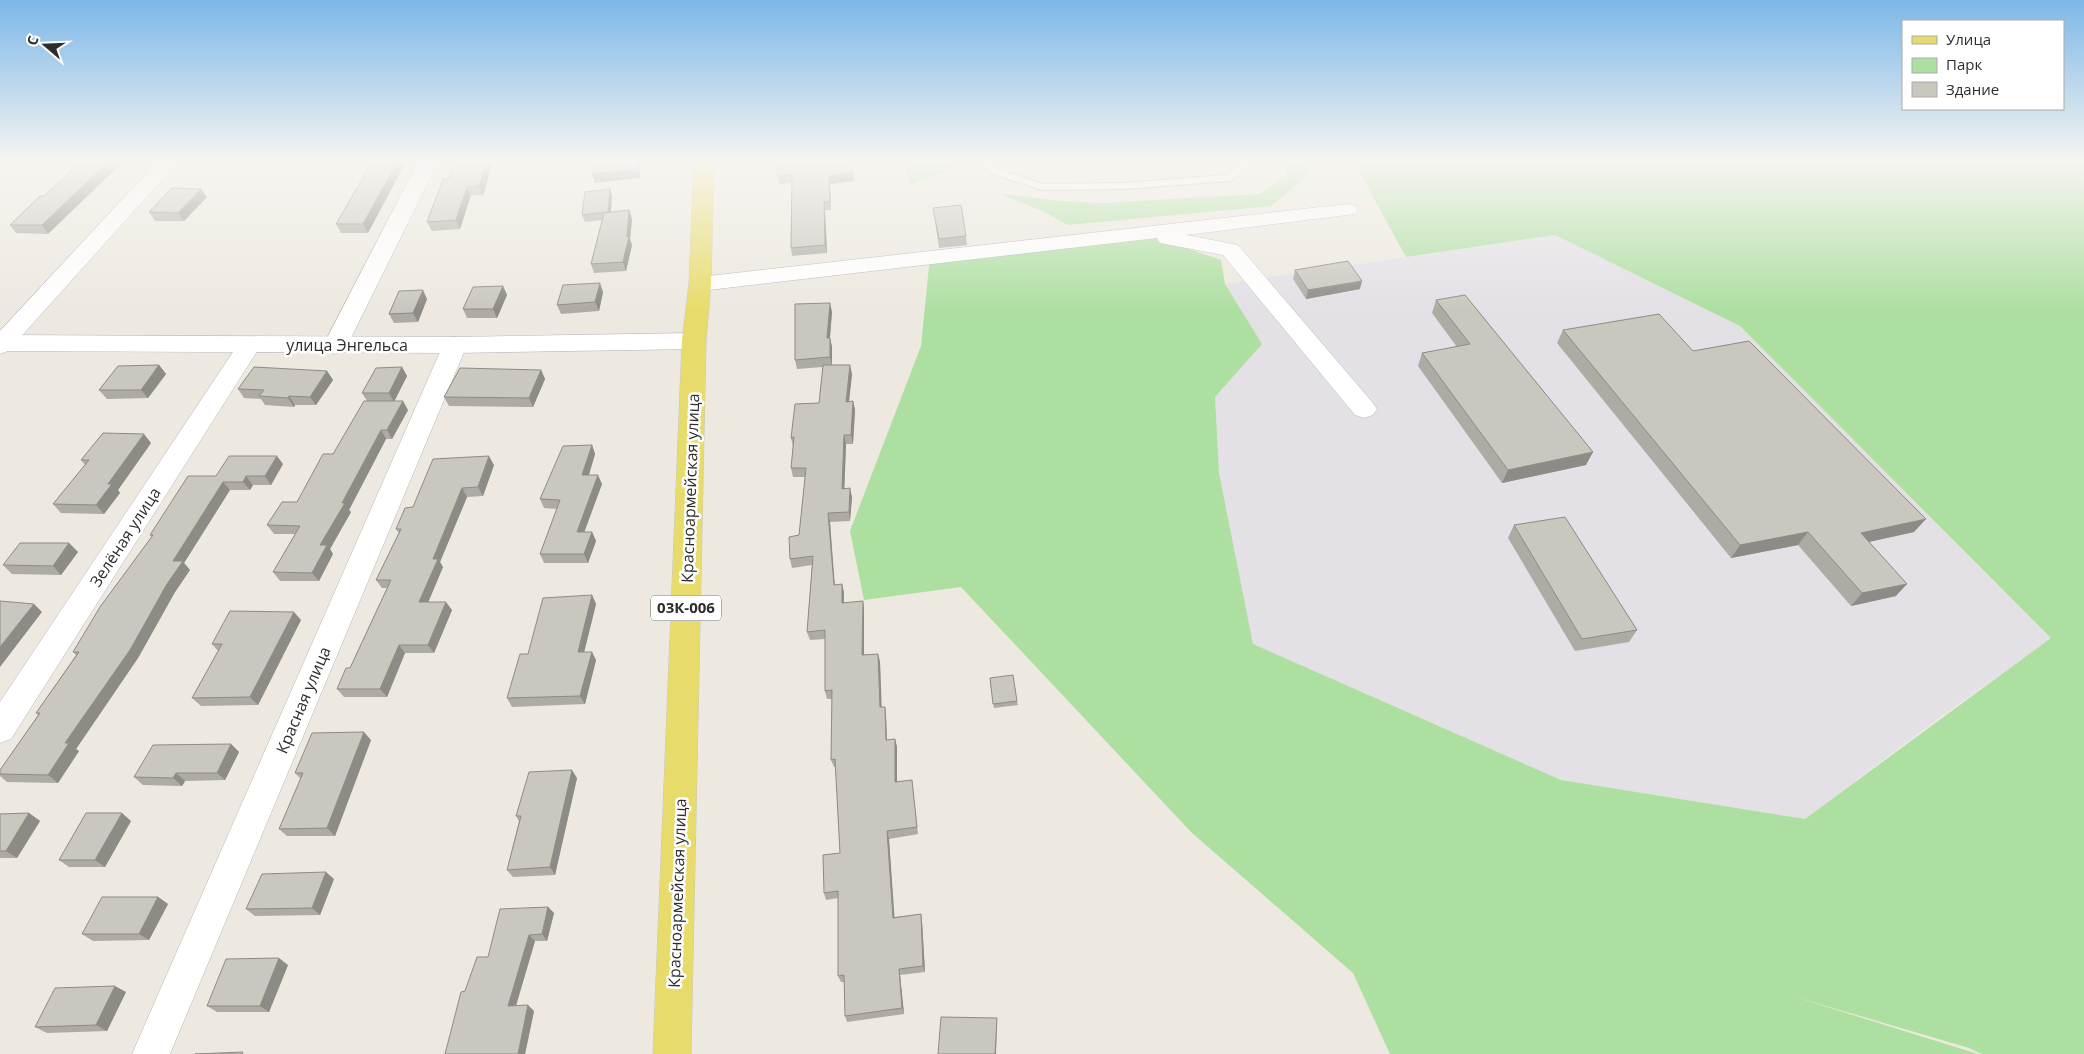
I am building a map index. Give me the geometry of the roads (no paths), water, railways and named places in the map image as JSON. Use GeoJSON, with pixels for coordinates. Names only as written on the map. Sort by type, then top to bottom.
{"type":"FeatureCollection","features":[{"type":"Feature","properties":{"kind":"main road","name":"Красноармейская улица"},"geometry":{"type":"LineString","coordinates":[[672,1054],[694,341],[700,284],[702,211]]}},
{"type":"Feature","properties":{"kind":"street"},"geometry":{"type":"LineString","coordinates":[[1,344],[123,211]]}},
{"type":"Feature","properties":{"kind":"street"},"geometry":{"type":"LineString","coordinates":[[335,346],[403,211]]}},
{"type":"Feature","properties":{"kind":"street"},"geometry":{"type":"LineString","coordinates":[[700,284],[1337,211]]}},
{"type":"Feature","properties":{"kind":"street"},"geometry":{"type":"LineString","coordinates":[[1142,233],[1230,250],[1364,409]]}},
{"type":"Feature","properties":{"kind":"street","name":"улица Энгельса"},"geometry":{"type":"LineString","coordinates":[[1,344],[335,346],[694,341]]}},
{"type":"Feature","properties":{"kind":"street","name":"Зелёная улица"},"geometry":{"type":"LineString","coordinates":[[0,729],[249,344]]}},
{"type":"Feature","properties":{"kind":"street","name":"Красная улица"},"geometry":{"type":"LineString","coordinates":[[151,1054],[455,345]]}}]}
